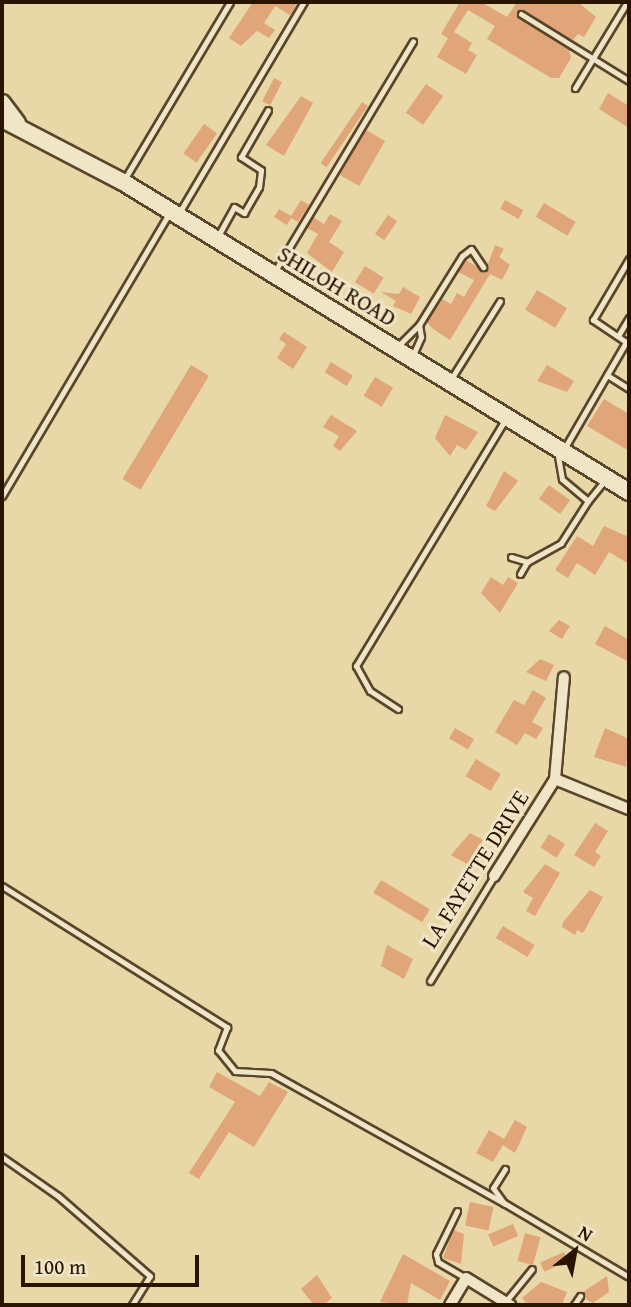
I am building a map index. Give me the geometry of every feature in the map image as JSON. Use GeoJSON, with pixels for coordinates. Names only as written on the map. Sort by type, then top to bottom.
{"type":"FeatureCollection","features":[{"type":"Feature","properties":{"kind":"main road","name":"SHILOH ROAD"},"geometry":{"type":"LineString","coordinates":[[2,103],[9,121],[123,182],[629,492]]}},
{"type":"Feature","properties":{"kind":"street","name":"LA FAYETTE DRIVE"},"geometry":{"type":"LineString","coordinates":[[494,876],[555,779],[564,677]]}},
{"type":"Feature","properties":{"kind":"street","name":"LA FAYETTE DRIVE"},"geometry":{"type":"LineString","coordinates":[[555,779],[629,809]]}},
{"type":"Feature","properties":{"kind":"street"},"geometry":{"type":"LineString","coordinates":[[450,1305],[466,1278],[508,1304]]}},
{"type":"Feature","properties":{"kind":"lane"},"geometry":{"type":"LineString","coordinates":[[123,182],[230,2]]}},
{"type":"Feature","properties":{"kind":"lane"},"geometry":{"type":"LineString","coordinates":[[2,496],[304,2]]}},
{"type":"Feature","properties":{"kind":"lane"},"geometry":{"type":"LineString","coordinates":[[575,88],[627,2]]}},
{"type":"Feature","properties":{"kind":"lane"},"geometry":{"type":"LineString","coordinates":[[521,14],[629,81]]}},
{"type":"Feature","properties":{"kind":"lane"},"geometry":{"type":"LineString","coordinates":[[274,274],[413,41]]}},
{"type":"Feature","properties":{"kind":"lane"},"geometry":{"type":"LineString","coordinates":[[216,239],[234,207],[244,214],[259,187],[261,170],[242,157],[268,110]]}},
{"type":"Feature","properties":{"kind":"lane"},"geometry":{"type":"LineString","coordinates":[[396,348],[419,325],[462,256],[471,249],[483,267]]}},
{"type":"Feature","properties":{"kind":"lane"},"geometry":{"type":"LineString","coordinates":[[588,501],[562,479],[559,450],[628,343],[593,320],[629,259]]}},
{"type":"Feature","properties":{"kind":"lane"},"geometry":{"type":"LineString","coordinates":[[450,382],[500,301]]}},
{"type":"Feature","properties":{"kind":"lane"},"geometry":{"type":"LineString","coordinates":[[618,336],[629,318]]}},
{"type":"Feature","properties":{"kind":"lane"},"geometry":{"type":"LineString","coordinates":[[411,358],[421,337],[419,325]]}},
{"type":"Feature","properties":{"kind":"lane"},"geometry":{"type":"LineString","coordinates":[[607,375],[629,389]]}},
{"type":"Feature","properties":{"kind":"lane"},"geometry":{"type":"LineString","coordinates":[[398,709],[370,691],[356,666],[507,417]]}},
{"type":"Feature","properties":{"kind":"lane"},"geometry":{"type":"LineString","coordinates":[[520,574],[527,562],[561,543],[588,501],[607,479]]}},
{"type":"Feature","properties":{"kind":"lane"},"geometry":{"type":"LineString","coordinates":[[511,557],[527,562]]}},
{"type":"Feature","properties":{"kind":"lane","name":"LA FAYETTE DRIVE"},"geometry":{"type":"LineString","coordinates":[[430,981],[494,876]]}},
{"type":"Feature","properties":{"kind":"lane"},"geometry":{"type":"LineString","coordinates":[[2,886],[227,1027],[218,1050],[235,1071],[271,1073],[504,1203],[629,1277]]}},
{"type":"Feature","properties":{"kind":"lane"},"geometry":{"type":"LineString","coordinates":[[2,1157],[58,1196],[150,1276],[132,1305]]}},
{"type":"Feature","properties":{"kind":"lane"},"geometry":{"type":"LineString","coordinates":[[504,1203],[493,1188],[505,1169]]}},
{"type":"Feature","properties":{"kind":"lane"},"geometry":{"type":"LineString","coordinates":[[457,1211],[436,1254],[438,1262],[466,1278]]}},
{"type":"Feature","properties":{"kind":"lane"},"geometry":{"type":"LineString","coordinates":[[508,1304],[532,1269]]}},
{"type":"Feature","properties":{"kind":"lane"},"geometry":{"type":"LineString","coordinates":[[574,1305],[580,1296]]}},
{"type":"Feature","properties":{"kind":"building"},"geometry":{"type":"Polygon","coordinates":[[[253,2],[298,2],[290,15],[275,6],[264,23],[275,30],[269,38],[257,31],[241,46],[229,38],[253,2]]]}},
{"type":"Feature","properties":{"kind":"building"},"geometry":{"type":"Polygon","coordinates":[[[460,2],[481,2],[507,17],[517,2],[578,2],[596,17],[584,37],[578,34],[573,40],[517,11],[518,18],[569,50],[571,58],[559,78],[551,78],[487,39],[495,26],[468,10],[454,32],[472,43],[468,50],[477,55],[466,74],[437,57],[448,38],[441,34],[460,2]]]}},
{"type":"Feature","properties":{"kind":"building"},"geometry":{"type":"Polygon","coordinates":[[[274,78],[282,82],[270,105],[262,101],[274,78]]]}},
{"type":"Feature","properties":{"kind":"building"},"geometry":{"type":"Polygon","coordinates":[[[426,84],[443,96],[423,125],[406,113],[426,84]]]}},
{"type":"Feature","properties":{"kind":"building"},"geometry":{"type":"Polygon","coordinates":[[[608,93],[629,106],[629,128],[599,109],[608,93]]]}},
{"type":"Feature","properties":{"kind":"building"},"geometry":{"type":"Polygon","coordinates":[[[301,96],[313,103],[284,156],[266,145],[301,96]]]}},
{"type":"Feature","properties":{"kind":"building"},"geometry":{"type":"Polygon","coordinates":[[[362,102],[368,106],[326,167],[321,163],[362,102]]]}},
{"type":"Feature","properties":{"kind":"building"},"geometry":{"type":"Polygon","coordinates":[[[204,124],[217,133],[196,163],[183,153],[204,124]]]}},
{"type":"Feature","properties":{"kind":"building"},"geometry":{"type":"Polygon","coordinates":[[[366,130],[385,141],[359,186],[340,175],[366,130]]]}},
{"type":"Feature","properties":{"kind":"building"},"geometry":{"type":"Polygon","coordinates":[[[301,200],[309,205],[298,222],[291,218],[287,225],[274,217],[279,209],[291,216],[301,200]]]}},
{"type":"Feature","properties":{"kind":"building"},"geometry":{"type":"Polygon","coordinates":[[[505,200],[523,210],[519,219],[500,209],[505,200]]]}},
{"type":"Feature","properties":{"kind":"building"},"geometry":{"type":"Polygon","coordinates":[[[544,203],[576,222],[567,236],[536,217],[544,203]]]}},
{"type":"Feature","properties":{"kind":"building"},"geometry":{"type":"Polygon","coordinates":[[[330,214],[342,221],[329,242],[344,252],[332,272],[307,253],[318,234],[307,228],[313,217],[324,224],[330,214]]]}},
{"type":"Feature","properties":{"kind":"building"},"geometry":{"type":"Polygon","coordinates":[[[388,215],[397,221],[384,240],[375,234],[388,215]]]}},
{"type":"Feature","properties":{"kind":"building"},"geometry":{"type":"Polygon","coordinates":[[[495,245],[504,249],[499,257],[510,265],[502,280],[490,274],[450,340],[427,322],[442,299],[451,304],[457,293],[464,297],[474,280],[458,272],[466,260],[485,272],[495,245]]]}},
{"type":"Feature","properties":{"kind":"building"},"geometry":{"type":"Polygon","coordinates":[[[365,266],[384,278],[374,294],[355,282],[365,266]]]}},
{"type":"Feature","properties":{"kind":"building"},"geometry":{"type":"Polygon","coordinates":[[[403,287],[420,297],[411,314],[393,306],[396,301],[381,292],[399,294],[403,287]]]}},
{"type":"Feature","properties":{"kind":"building"},"geometry":{"type":"Polygon","coordinates":[[[537,290],[567,308],[555,328],[525,310],[537,290]]]}},
{"type":"Feature","properties":{"kind":"building"},"geometry":{"type":"Polygon","coordinates":[[[284,332],[307,347],[293,369],[277,358],[286,344],[279,339],[284,332]]]}},
{"type":"Feature","properties":{"kind":"building"},"geometry":{"type":"Polygon","coordinates":[[[331,362],[353,376],[347,386],[325,372],[331,362]]]}},
{"type":"Feature","properties":{"kind":"building"},"geometry":{"type":"Polygon","coordinates":[[[191,365],[209,376],[141,490],[122,479],[191,365]]]}},
{"type":"Feature","properties":{"kind":"building"},"geometry":{"type":"Polygon","coordinates":[[[547,365],[574,381],[567,392],[537,381],[547,365]]]}},
{"type":"Feature","properties":{"kind":"building"},"geometry":{"type":"Polygon","coordinates":[[[375,377],[393,388],[382,407],[364,396],[375,377]]]}},
{"type":"Feature","properties":{"kind":"building"},"geometry":{"type":"Polygon","coordinates":[[[604,399],[629,414],[629,451],[587,426],[604,399]]]}},
{"type":"Feature","properties":{"kind":"building"},"geometry":{"type":"Polygon","coordinates":[[[331,415],[357,431],[340,451],[333,446],[339,436],[323,427],[331,415]]]}},
{"type":"Feature","properties":{"kind":"building"},"geometry":{"type":"Polygon","coordinates":[[[445,415],[478,432],[466,450],[457,445],[450,456],[435,438],[445,415]]]}},
{"type":"Feature","properties":{"kind":"building"},"geometry":{"type":"Polygon","coordinates":[[[504,471],[518,481],[495,511],[486,506],[504,471]]]}},
{"type":"Feature","properties":{"kind":"building"},"geometry":{"type":"Polygon","coordinates":[[[549,485],[570,500],[560,514],[539,499],[549,485]]]}},
{"type":"Feature","properties":{"kind":"building"},"geometry":{"type":"Polygon","coordinates":[[[604,526],[629,537],[629,564],[609,552],[595,575],[577,563],[568,578],[555,570],[577,536],[593,546],[604,526]]]}},
{"type":"Feature","properties":{"kind":"building"},"geometry":{"type":"Polygon","coordinates":[[[491,577],[503,585],[508,577],[518,583],[500,613],[481,593],[491,577]]]}},
{"type":"Feature","properties":{"kind":"building"},"geometry":{"type":"Polygon","coordinates":[[[559,620],[570,626],[562,639],[549,631],[559,620]]]}},
{"type":"Feature","properties":{"kind":"building"},"geometry":{"type":"Polygon","coordinates":[[[605,626],[629,640],[629,662],[595,644],[605,626]]]}},
{"type":"Feature","properties":{"kind":"building"},"geometry":{"type":"Polygon","coordinates":[[[540,659],[554,665],[546,681],[526,672],[540,659]]]}},
{"type":"Feature","properties":{"kind":"building"},"geometry":{"type":"Polygon","coordinates":[[[533,690],[546,698],[532,722],[543,728],[536,739],[525,733],[517,745],[495,732],[514,700],[524,705],[533,690]]]}},
{"type":"Feature","properties":{"kind":"building"},"geometry":{"type":"Polygon","coordinates":[[[455,728],[474,739],[468,749],[449,738],[455,728]]]}},
{"type":"Feature","properties":{"kind":"building"},"geometry":{"type":"Polygon","coordinates":[[[605,728],[629,739],[626,767],[594,757],[605,728]]]}},
{"type":"Feature","properties":{"kind":"building"},"geometry":{"type":"Polygon","coordinates":[[[476,759],[501,774],[491,791],[466,776],[476,759]]]}},
{"type":"Feature","properties":{"kind":"building"},"geometry":{"type":"Polygon","coordinates":[[[595,823],[608,831],[595,852],[601,856],[594,867],[574,855],[595,823]]]}},
{"type":"Feature","properties":{"kind":"building"},"geometry":{"type":"Polygon","coordinates":[[[470,833],[483,840],[469,865],[451,855],[470,833]]]}},
{"type":"Feature","properties":{"kind":"building"},"geometry":{"type":"Polygon","coordinates":[[[549,834],[565,844],[557,858],[541,848],[549,834]]]}},
{"type":"Feature","properties":{"kind":"building"},"geometry":{"type":"Polygon","coordinates":[[[545,864],[560,873],[535,916],[526,911],[533,898],[523,892],[545,864]]]}},
{"type":"Feature","properties":{"kind":"building"},"geometry":{"type":"Polygon","coordinates":[[[381,880],[430,909],[422,922],[373,893],[381,880]]]}},
{"type":"Feature","properties":{"kind":"building"},"geometry":{"type":"Polygon","coordinates":[[[590,890],[603,897],[583,933],[577,930],[575,935],[562,927],[563,922],[590,890]]]}},
{"type":"Feature","properties":{"kind":"building"},"geometry":{"type":"Polygon","coordinates":[[[503,926],[535,945],[528,957],[496,938],[503,926]]]}},
{"type":"Feature","properties":{"kind":"building"},"geometry":{"type":"Polygon","coordinates":[[[387,945],[413,959],[404,979],[381,966],[387,945]]]}},
{"type":"Feature","properties":{"kind":"building"},"geometry":{"type":"Polygon","coordinates":[[[217,1072],[260,1096],[269,1082],[288,1092],[254,1147],[229,1132],[199,1179],[189,1173],[235,1102],[209,1087],[217,1072]]]}},
{"type":"Feature","properties":{"kind":"building"},"geometry":{"type":"Polygon","coordinates":[[[515,1120],[527,1127],[515,1153],[503,1145],[493,1162],[476,1153],[489,1130],[504,1139],[515,1120]]]}},
{"type":"Feature","properties":{"kind":"building"},"geometry":{"type":"Polygon","coordinates":[[[470,1202],[493,1207],[488,1230],[465,1225],[470,1202]]]}},
{"type":"Feature","properties":{"kind":"building"},"geometry":{"type":"Polygon","coordinates":[[[513,1224],[518,1236],[493,1247],[488,1235],[513,1224]]]}},
{"type":"Feature","properties":{"kind":"building"},"geometry":{"type":"Polygon","coordinates":[[[453,1230],[464,1234],[461,1264],[443,1258],[453,1230]]]}},
{"type":"Feature","properties":{"kind":"building"},"geometry":{"type":"Polygon","coordinates":[[[525,1233],[540,1237],[533,1265],[517,1261],[525,1233]]]}},
{"type":"Feature","properties":{"kind":"building"},"geometry":{"type":"Polygon","coordinates":[[[564,1252],[568,1261],[544,1272],[540,1263],[564,1252]]]}},
{"type":"Feature","properties":{"kind":"building"},"geometry":{"type":"Polygon","coordinates":[[[403,1254],[450,1281],[440,1300],[411,1283],[407,1305],[380,1302],[403,1254]]]}},
{"type":"Feature","properties":{"kind":"building"},"geometry":{"type":"Polygon","coordinates":[[[317,1275],[332,1298],[323,1305],[314,1305],[301,1289],[317,1275]]]}},
{"type":"Feature","properties":{"kind":"building"},"geometry":{"type":"Polygon","coordinates":[[[607,1276],[609,1292],[593,1303],[587,1300],[583,1292],[607,1276]]]}},
{"type":"Feature","properties":{"kind":"building"},"geometry":{"type":"Polygon","coordinates":[[[541,1282],[567,1292],[562,1305],[528,1305],[522,1298],[541,1282]]]}}]}
